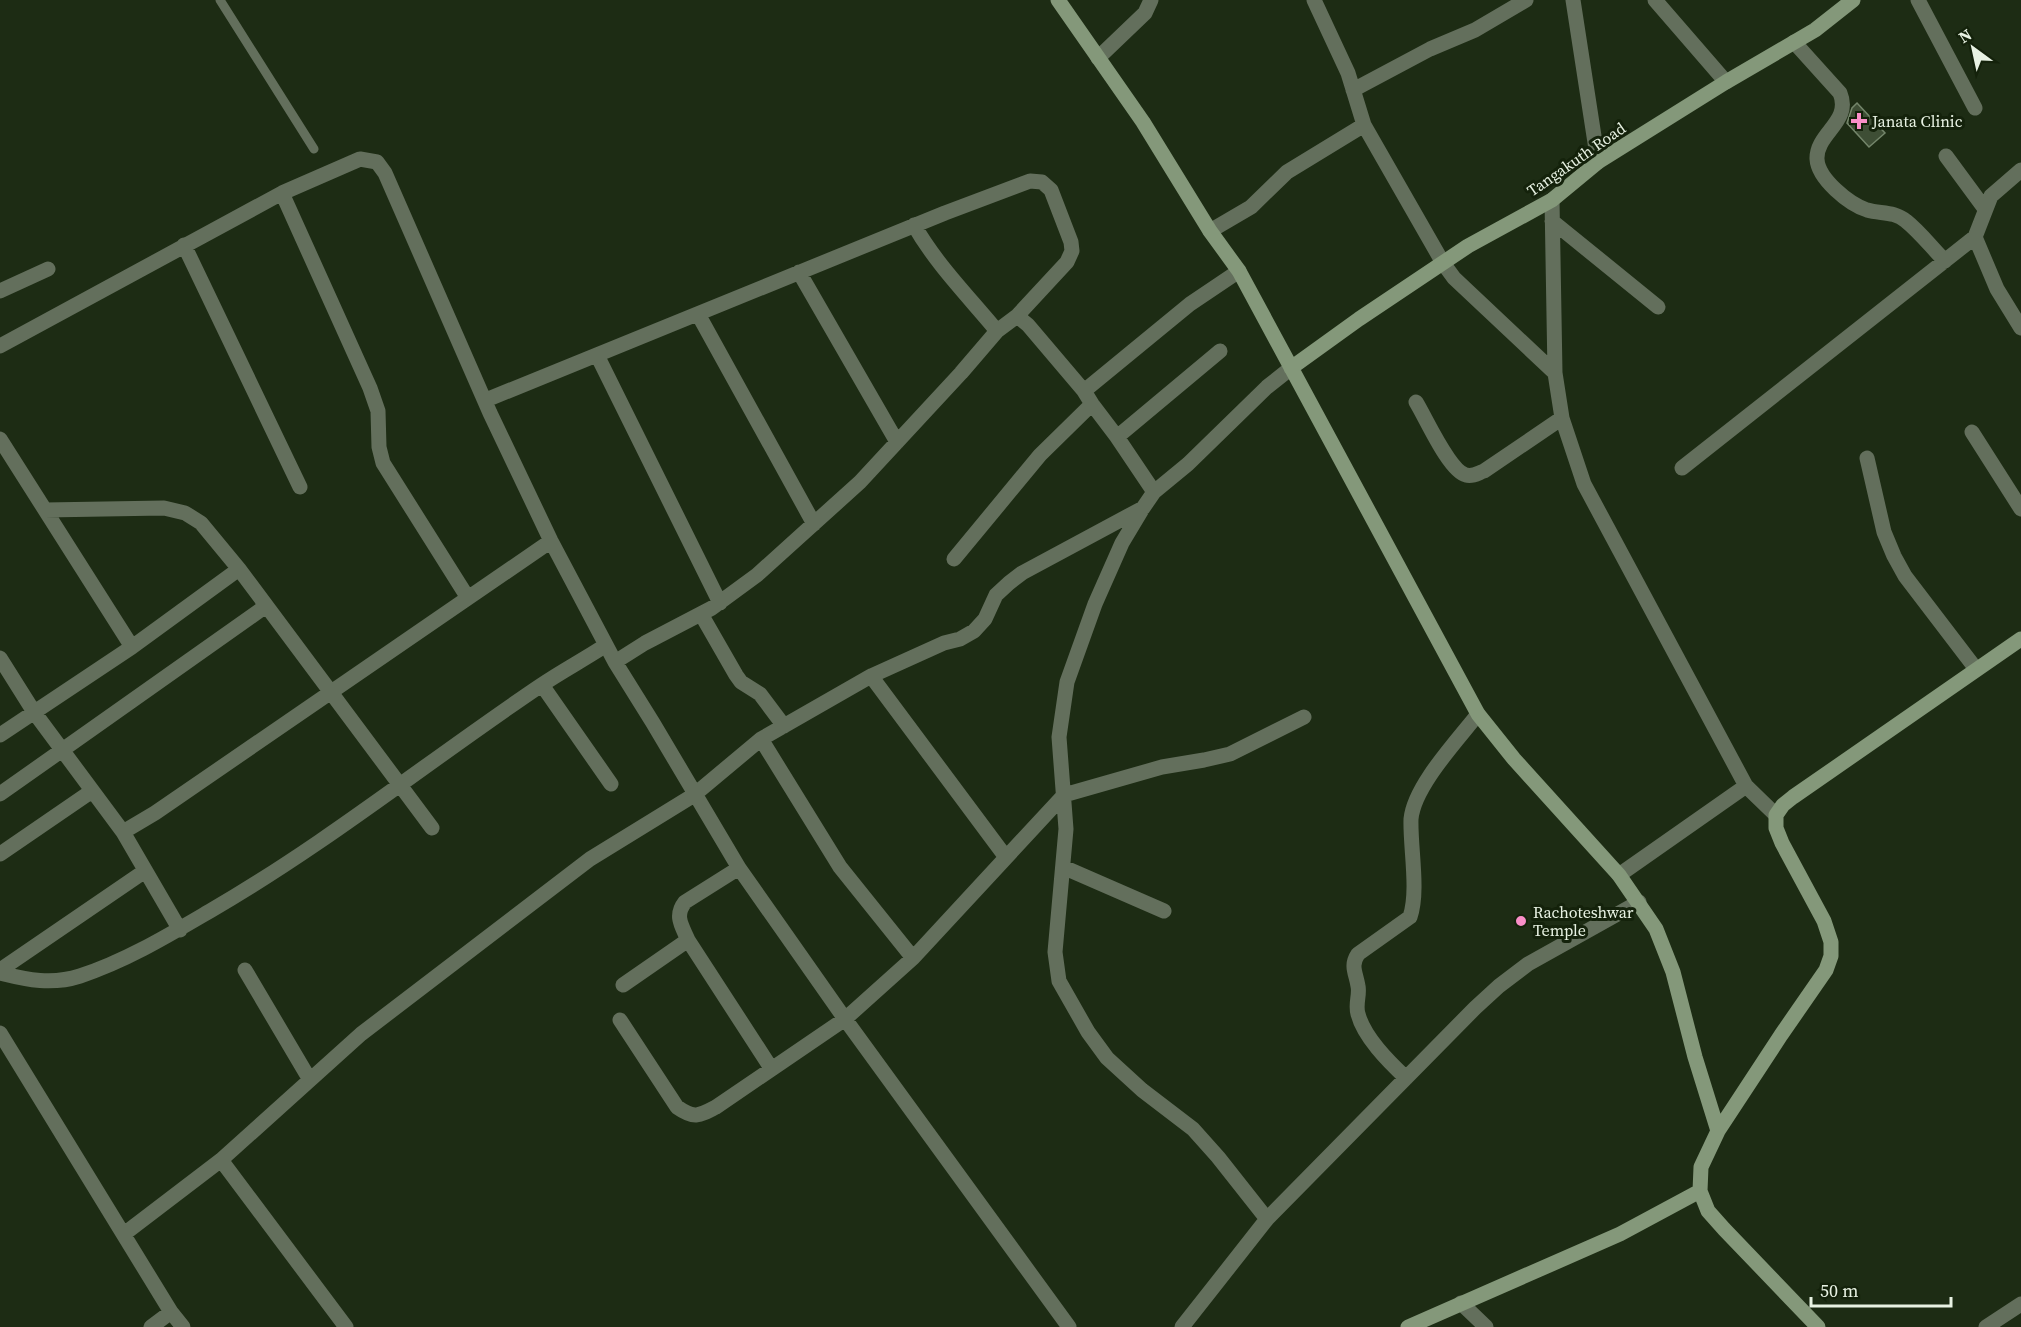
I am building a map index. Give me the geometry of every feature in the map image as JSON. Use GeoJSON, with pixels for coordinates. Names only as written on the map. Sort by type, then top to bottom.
{"type":"FeatureCollection","features":[{"type":"Feature","properties":{"kind":"street"},"geometry":{"type":"LineString","coordinates":[[1058,0],[1143,122],[1210,231],[1239,271],[1478,714],[1514,759],[1619,875],[1656,929],[1673,972],[1695,1057],[1718,1131]]}},
{"type":"Feature","properties":{"kind":"street"},"geometry":{"type":"LineString","coordinates":[[1098,58],[1145,13],[1151,0]]}},
{"type":"Feature","properties":{"kind":"street"},"geometry":{"type":"LineString","coordinates":[[1314,0],[1348,73],[1364,125],[1443,264],[1455,279],[1555,373]]}},
{"type":"Feature","properties":{"kind":"street"},"geometry":{"type":"LineString","coordinates":[[1353,90],[1430,49],[1475,30],[1526,0]]}},
{"type":"Feature","properties":{"kind":"street"},"geometry":{"type":"LineString","coordinates":[[1573,0],[1598,162]]}},
{"type":"Feature","properties":{"kind":"street"},"geometry":{"type":"LineString","coordinates":[[1655,0],[1726,82]]}},
{"type":"Feature","properties":{"kind":"street","name":"Tangakuth Road"},"geometry":{"type":"LineString","coordinates":[[1291,368],[1468,246],[1552,200],[1598,162],[1726,82],[1815,30],[1853,0]]}},
{"type":"Feature","properties":{"kind":"street"},"geometry":{"type":"LineString","coordinates":[[1918,0],[1975,108]]}},
{"type":"Feature","properties":{"kind":"street"},"geometry":{"type":"LineString","coordinates":[[1794,42],[1840,93],[1844,103],[1841,114],[1820,147],[1817,159],[1820,170],[1835,190],[1850,202],[1867,210],[1889,212],[1905,220],[1945,261]]}},
{"type":"Feature","properties":{"kind":"street"},"geometry":{"type":"LineString","coordinates":[[1210,231],[1251,207],[1287,172],[1364,125]]}},
{"type":"Feature","properties":{"kind":"street"},"geometry":{"type":"LineString","coordinates":[[1946,156],[1985,208]]}},
{"type":"Feature","properties":{"kind":"street"},"geometry":{"type":"LineString","coordinates":[[0,346],[282,193],[360,159],[377,162],[385,173],[551,541],[615,662],[694,795],[739,868],[845,1019],[1069,1327]]}},
{"type":"Feature","properties":{"kind":"street"},"geometry":{"type":"LineString","coordinates":[[1682,468],[1975,237],[1991,196],[2021,170]]}},
{"type":"Feature","properties":{"kind":"street"},"geometry":{"type":"LineString","coordinates":[[486,400],[914,225],[1030,181],[1042,182],[1051,190],[1071,242],[1072,252],[1067,262],[1017,316],[998,331],[860,482],[814,525],[757,575],[720,603],[645,643],[615,662]]}},
{"type":"Feature","properties":{"kind":"street"},"geometry":{"type":"LineString","coordinates":[[282,193],[370,388],[378,411],[379,447],[383,463],[468,598]]}},
{"type":"Feature","properties":{"kind":"street"},"geometry":{"type":"LineString","coordinates":[[1552,200],[1555,373],[1562,418],[1584,484],[1746,786],[1776,815]]}},
{"type":"Feature","properties":{"kind":"street"},"geometry":{"type":"LineString","coordinates":[[1552,221],[1658,307]]}},
{"type":"Feature","properties":{"kind":"street"},"geometry":{"type":"LineString","coordinates":[[914,225],[922,240],[943,267],[998,331]]}},
{"type":"Feature","properties":{"kind":"street"},"geometry":{"type":"LineString","coordinates":[[1975,237],[1997,289],[2021,328]]}},
{"type":"Feature","properties":{"kind":"street"},"geometry":{"type":"LineString","coordinates":[[184,245],[300,487]]}},
{"type":"Feature","properties":{"kind":"street"},"geometry":{"type":"LineString","coordinates":[[0,291],[48,269]]}},
{"type":"Feature","properties":{"kind":"street"},"geometry":{"type":"LineString","coordinates":[[1084,390],[1191,304],[1239,271]]}},
{"type":"Feature","properties":{"kind":"street"},"geometry":{"type":"LineString","coordinates":[[799,272],[897,442]]}},
{"type":"Feature","properties":{"kind":"street"},"geometry":{"type":"LineString","coordinates":[[698,314],[814,525]]}},
{"type":"Feature","properties":{"kind":"street"},"geometry":{"type":"LineString","coordinates":[[1017,316],[1028,325],[1084,390],[1154,492]]}},
{"type":"Feature","properties":{"kind":"street"},"geometry":{"type":"LineString","coordinates":[[1117,437],[1221,351]]}},
{"type":"Feature","properties":{"kind":"street"},"geometry":{"type":"LineString","coordinates":[[597,355],[720,603]]}},
{"type":"Feature","properties":{"kind":"street"},"geometry":{"type":"LineString","coordinates":[[1267,1219],[1193,1129],[1142,1090],[1107,1058],[1088,1032],[1059,981],[1055,952],[1066,828],[1059,737],[1067,682],[1095,604],[1122,543],[1143,508],[1154,492],[1188,464],[1267,387],[1291,368]]}},
{"type":"Feature","properties":{"kind":"street"},"geometry":{"type":"LineString","coordinates":[[1416,402],[1456,469],[1464,475],[1472,476],[1484,471],[1562,418]]}},
{"type":"Feature","properties":{"kind":"street"},"geometry":{"type":"LineString","coordinates":[[954,559],[1041,455],[1092,404]]}},
{"type":"Feature","properties":{"kind":"street"},"geometry":{"type":"LineString","coordinates":[[1972,432],[2021,509]]}},
{"type":"Feature","properties":{"kind":"street"},"geometry":{"type":"LineString","coordinates":[[1,444],[132,647]]}},
{"type":"Feature","properties":{"kind":"street"},"geometry":{"type":"LineString","coordinates":[[1867,458],[1884,532],[1894,556],[1905,576],[1976,669]]}},
{"type":"Feature","properties":{"kind":"street"},"geometry":{"type":"LineString","coordinates":[[45,510],[164,508],[185,513],[201,523],[239,569],[432,828]]}},
{"type":"Feature","properties":{"kind":"street"},"geometry":{"type":"LineString","coordinates":[[124,1234],[221,1160],[361,1034],[590,859],[694,795],[761,739],[871,676],[974,631],[985,619],[996,595],[1022,573],[1143,508]]}},
{"type":"Feature","properties":{"kind":"street"},"geometry":{"type":"LineString","coordinates":[[123,832],[155,813],[551,541]]}},
{"type":"Feature","properties":{"kind":"street"},"geometry":{"type":"LineString","coordinates":[[0,735],[132,647],[239,569]]}},
{"type":"Feature","properties":{"kind":"street"},"geometry":{"type":"LineString","coordinates":[[0,794],[266,606]]}},
{"type":"Feature","properties":{"kind":"street"},"geometry":{"type":"LineString","coordinates":[[701,614],[741,682],[760,694],[784,726]]}},
{"type":"Feature","properties":{"kind":"street"},"geometry":{"type":"LineString","coordinates":[[1818,1327],[1708,1211],[1700,1191],[1701,1167],[1718,1131],[1826,970],[1831,956],[1831,942],[1824,921],[1782,843],[1776,828],[1776,815],[1793,797],[2021,639]]}},
{"type":"Feature","properties":{"kind":"street"},"geometry":{"type":"LineString","coordinates":[[0,972],[29,981],[50,982],[79,977],[180,930],[246,891],[370,808],[400,784],[542,685],[606,645]]}},
{"type":"Feature","properties":{"kind":"street"},"geometry":{"type":"LineString","coordinates":[[0,658],[34,712],[123,832],[180,930]]}},
{"type":"Feature","properties":{"kind":"street"},"geometry":{"type":"LineString","coordinates":[[871,676],[1005,856]]}},
{"type":"Feature","properties":{"kind":"street"},"geometry":{"type":"LineString","coordinates":[[542,685],[611,784]]}},
{"type":"Feature","properties":{"kind":"street"},"geometry":{"type":"LineString","coordinates":[[1406,1078],[1388,1060],[1362,1026],[1357,1012],[1358,985],[1353,969],[1354,961],[1358,954],[1410,917],[1412,900],[1411,820],[1415,802],[1425,782],[1478,714]]}},
{"type":"Feature","properties":{"kind":"street"},"geometry":{"type":"LineString","coordinates":[[620,1020],[677,1107],[688,1115],[700,1115],[716,1107],[845,1019],[912,958],[1064,795],[1162,766],[1230,754],[1304,717]]}},
{"type":"Feature","properties":{"kind":"street"},"geometry":{"type":"LineString","coordinates":[[761,739],[840,867],[912,958]]}},
{"type":"Feature","properties":{"kind":"street"},"geometry":{"type":"LineString","coordinates":[[1619,875],[1746,786]]}},
{"type":"Feature","properties":{"kind":"street"},"geometry":{"type":"LineString","coordinates":[[0,854],[92,791]]}},
{"type":"Feature","properties":{"kind":"street"},"geometry":{"type":"LineString","coordinates":[[1063,867],[1164,911]]}},
{"type":"Feature","properties":{"kind":"street"},"geometry":{"type":"LineString","coordinates":[[739,868],[685,902],[680,908],[678,917],[688,940],[771,1068]]}},
{"type":"Feature","properties":{"kind":"street"},"geometry":{"type":"LineString","coordinates":[[0,972],[145,871]]}},
{"type":"Feature","properties":{"kind":"street"},"geometry":{"type":"LineString","coordinates":[[1182,1327],[1267,1219],[1474,1008],[1499,986],[1552,949],[1639,902]]}},
{"type":"Feature","properties":{"kind":"street"},"geometry":{"type":"LineString","coordinates":[[623,985],[688,940]]}},
{"type":"Feature","properties":{"kind":"street"},"geometry":{"type":"LineString","coordinates":[[245,970],[310,1080]]}},
{"type":"Feature","properties":{"kind":"street"},"geometry":{"type":"LineString","coordinates":[[0,1033],[171,1312],[183,1327]]}},
{"type":"Feature","properties":{"kind":"street"},"geometry":{"type":"LineString","coordinates":[[221,1160],[346,1327]]}},
{"type":"Feature","properties":{"kind":"street"},"geometry":{"type":"LineString","coordinates":[[1408,1327],[1620,1234],[1700,1191]]}},
{"type":"Feature","properties":{"kind":"street"},"geometry":{"type":"LineString","coordinates":[[1461,1303],[1486,1327]]}},
{"type":"Feature","properties":{"kind":"street"},"geometry":{"type":"LineString","coordinates":[[1986,1327],[2021,1304]]}},
{"type":"Feature","properties":{"kind":"street"},"geometry":{"type":"LineString","coordinates":[[151,1327],[171,1312]]}},
{"type":"Feature","properties":{"kind":"lane"},"geometry":{"type":"LineString","coordinates":[[220,0],[314,149]]}},
{"type":"Feature","properties":{"kind":"building"},"geometry":{"type":"Polygon","coordinates":[[[1857,103],[1885,133],[1869,147],[1847,123],[1852,108],[1857,103]]]}},
{"type":"Feature","properties":{"kind":"place","name":"Janata Clinic"},"geometry":{"type":"Point","coordinates":[1859,121]}},
{"type":"Feature","properties":{"kind":"place","name":"Rachoteshwar Temple"},"geometry":{"type":"Point","coordinates":[1521,921]}}]}
